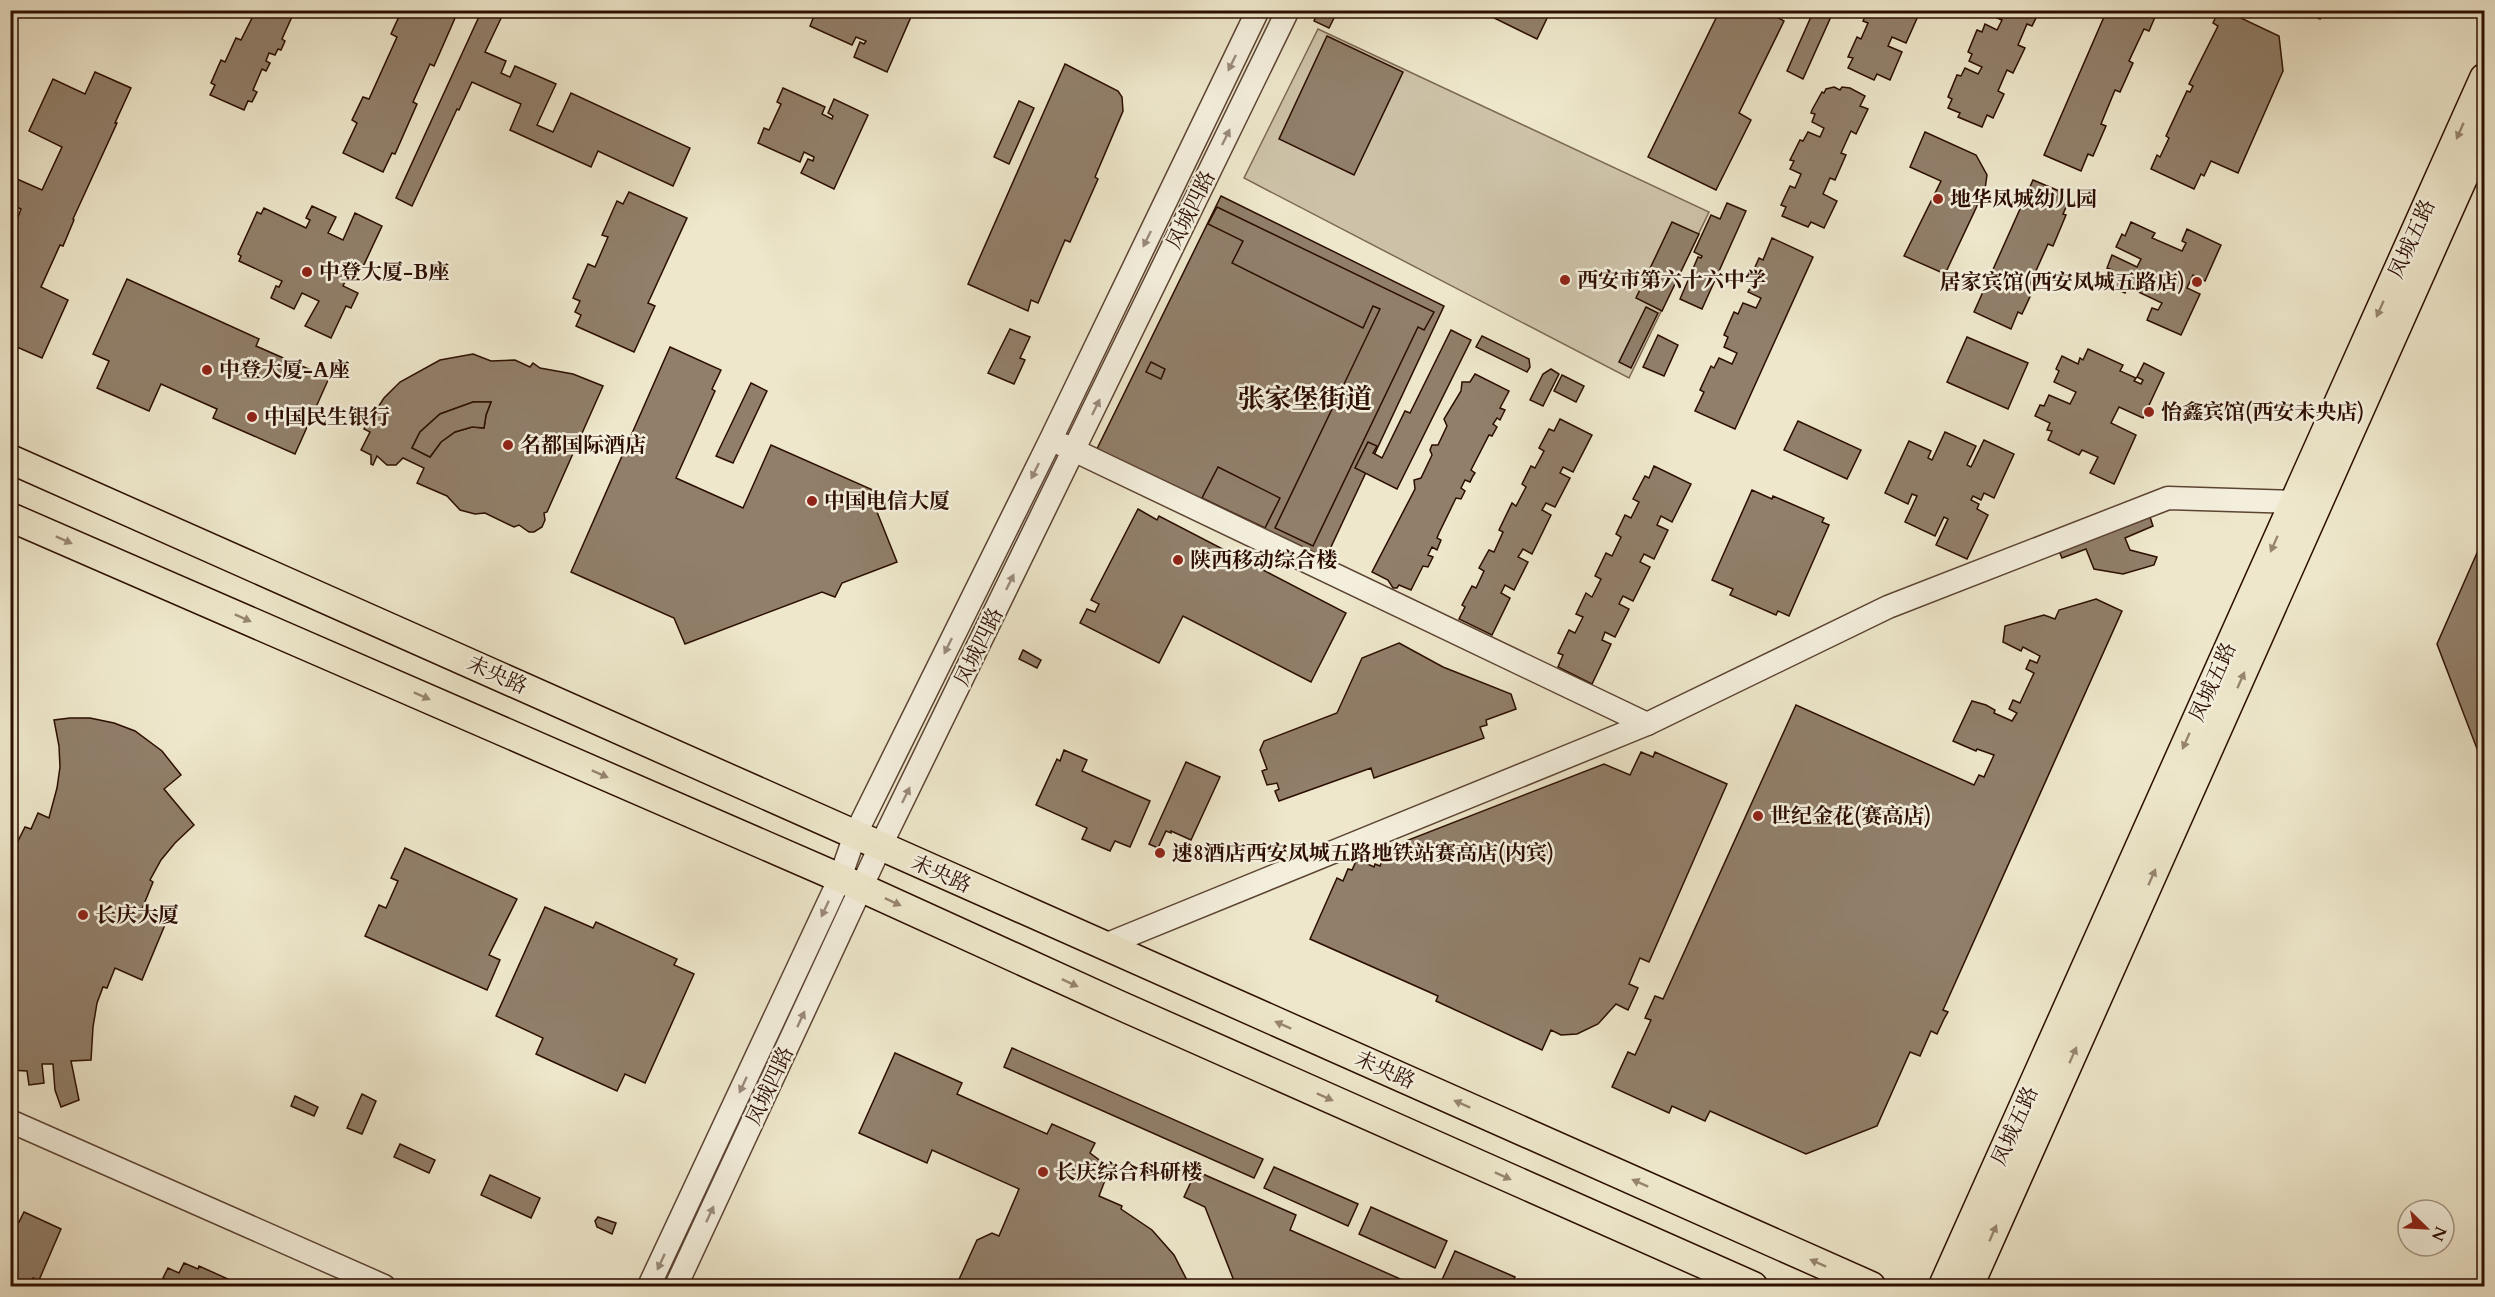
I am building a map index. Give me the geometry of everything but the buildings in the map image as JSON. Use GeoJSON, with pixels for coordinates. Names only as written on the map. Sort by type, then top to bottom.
{"type":"FeatureCollection","features":[{"type":"Feature","properties":{"kind":"main road","name":"凤城五路"},"geometry":{"type":"LineString","coordinates":[[1943,1287],[2484,78]]}},
{"type":"Feature","properties":{"kind":"main road","name":"凤城五路"},"geometry":{"type":"LineString","coordinates":[[1970,1287],[2484,131]]}},
{"type":"Feature","properties":{"kind":"main road","name":"未央路"},"geometry":{"type":"LineString","coordinates":[[10,459],[1871,1287]]}},
{"type":"Feature","properties":{"kind":"main road"},"geometry":{"type":"LineString","coordinates":[[10,516],[851,883],[1130,1010],[1753,1287]]}},
{"type":"Feature","properties":{"kind":"street","name":"凤城四路"},"geometry":{"type":"LineString","coordinates":[[676,1287],[851,883],[855,835],[1051,439],[1258,10]]}},
{"type":"Feature","properties":{"kind":"street","name":"凤城四路"},"geometry":{"type":"LineString","coordinates":[[649,1287],[851,883],[880,847],[1288,10]]}},
{"type":"Feature","properties":{"kind":"street"},"geometry":{"type":"LineString","coordinates":[[1051,439],[1074,452],[1647,724]]}},
{"type":"Feature","properties":{"kind":"street"},"geometry":{"type":"LineString","coordinates":[[1105,945],[1647,724],[1888,607],[2168,498],[2293,502]]}},
{"type":"Feature","properties":{"kind":"street"},"geometry":{"type":"LineString","coordinates":[[10,1121],[384,1287]]}},
{"type":"Feature","properties":{"kind":"shaded area"},"geometry":{"type":"Polygon","coordinates":[[[1318,29],[1709,212],[1629,378],[1244,178],[1318,29]]]}},
{"type":"Feature","properties":{"kind":"place","name":"地华凤城幼儿园"},"geometry":{"type":"Point","coordinates":[1938,199]}},
{"type":"Feature","properties":{"kind":"place","name":"中登大厦-B座"},"geometry":{"type":"Point","coordinates":[307,272]}},
{"type":"Feature","properties":{"kind":"place","name":"西安市第六十六中学"},"geometry":{"type":"Point","coordinates":[1565,280]}},
{"type":"Feature","properties":{"kind":"place","name":"居家宾馆(西安凤城五路店)"},"geometry":{"type":"Point","coordinates":[2197,282]}},
{"type":"Feature","properties":{"kind":"place","name":"中登大厦-A座"},"geometry":{"type":"Point","coordinates":[207,370]}},
{"type":"Feature","properties":{"kind":"place","name":"怡鑫宾馆(西安未央店)"},"geometry":{"type":"Point","coordinates":[2149,412]}},
{"type":"Feature","properties":{"kind":"place","name":"中国民生银行"},"geometry":{"type":"Point","coordinates":[252,417]}},
{"type":"Feature","properties":{"kind":"place","name":"名都国际酒店"},"geometry":{"type":"Point","coordinates":[508,445]}},
{"type":"Feature","properties":{"kind":"place","name":"中国电信大厦"},"geometry":{"type":"Point","coordinates":[812,501]}},
{"type":"Feature","properties":{"kind":"place","name":"陕西移动综合楼"},"geometry":{"type":"Point","coordinates":[1178,560]}},
{"type":"Feature","properties":{"kind":"place","name":"世纪金花(赛高店)"},"geometry":{"type":"Point","coordinates":[1758,816]}},
{"type":"Feature","properties":{"kind":"place","name":"速8酒店西安凤城五路地铁站赛高店(内宾)"},"geometry":{"type":"Point","coordinates":[1160,853]}},
{"type":"Feature","properties":{"kind":"place","name":"长庆大厦"},"geometry":{"type":"Point","coordinates":[83,915]}},
{"type":"Feature","properties":{"kind":"place","name":"长庆综合科研楼"},"geometry":{"type":"Point","coordinates":[1043,1172]}},
{"type":"Feature","properties":{"kind":"district","name":"张家堡街道"},"geometry":{"type":"Point","coordinates":[1305,399]}}]}
